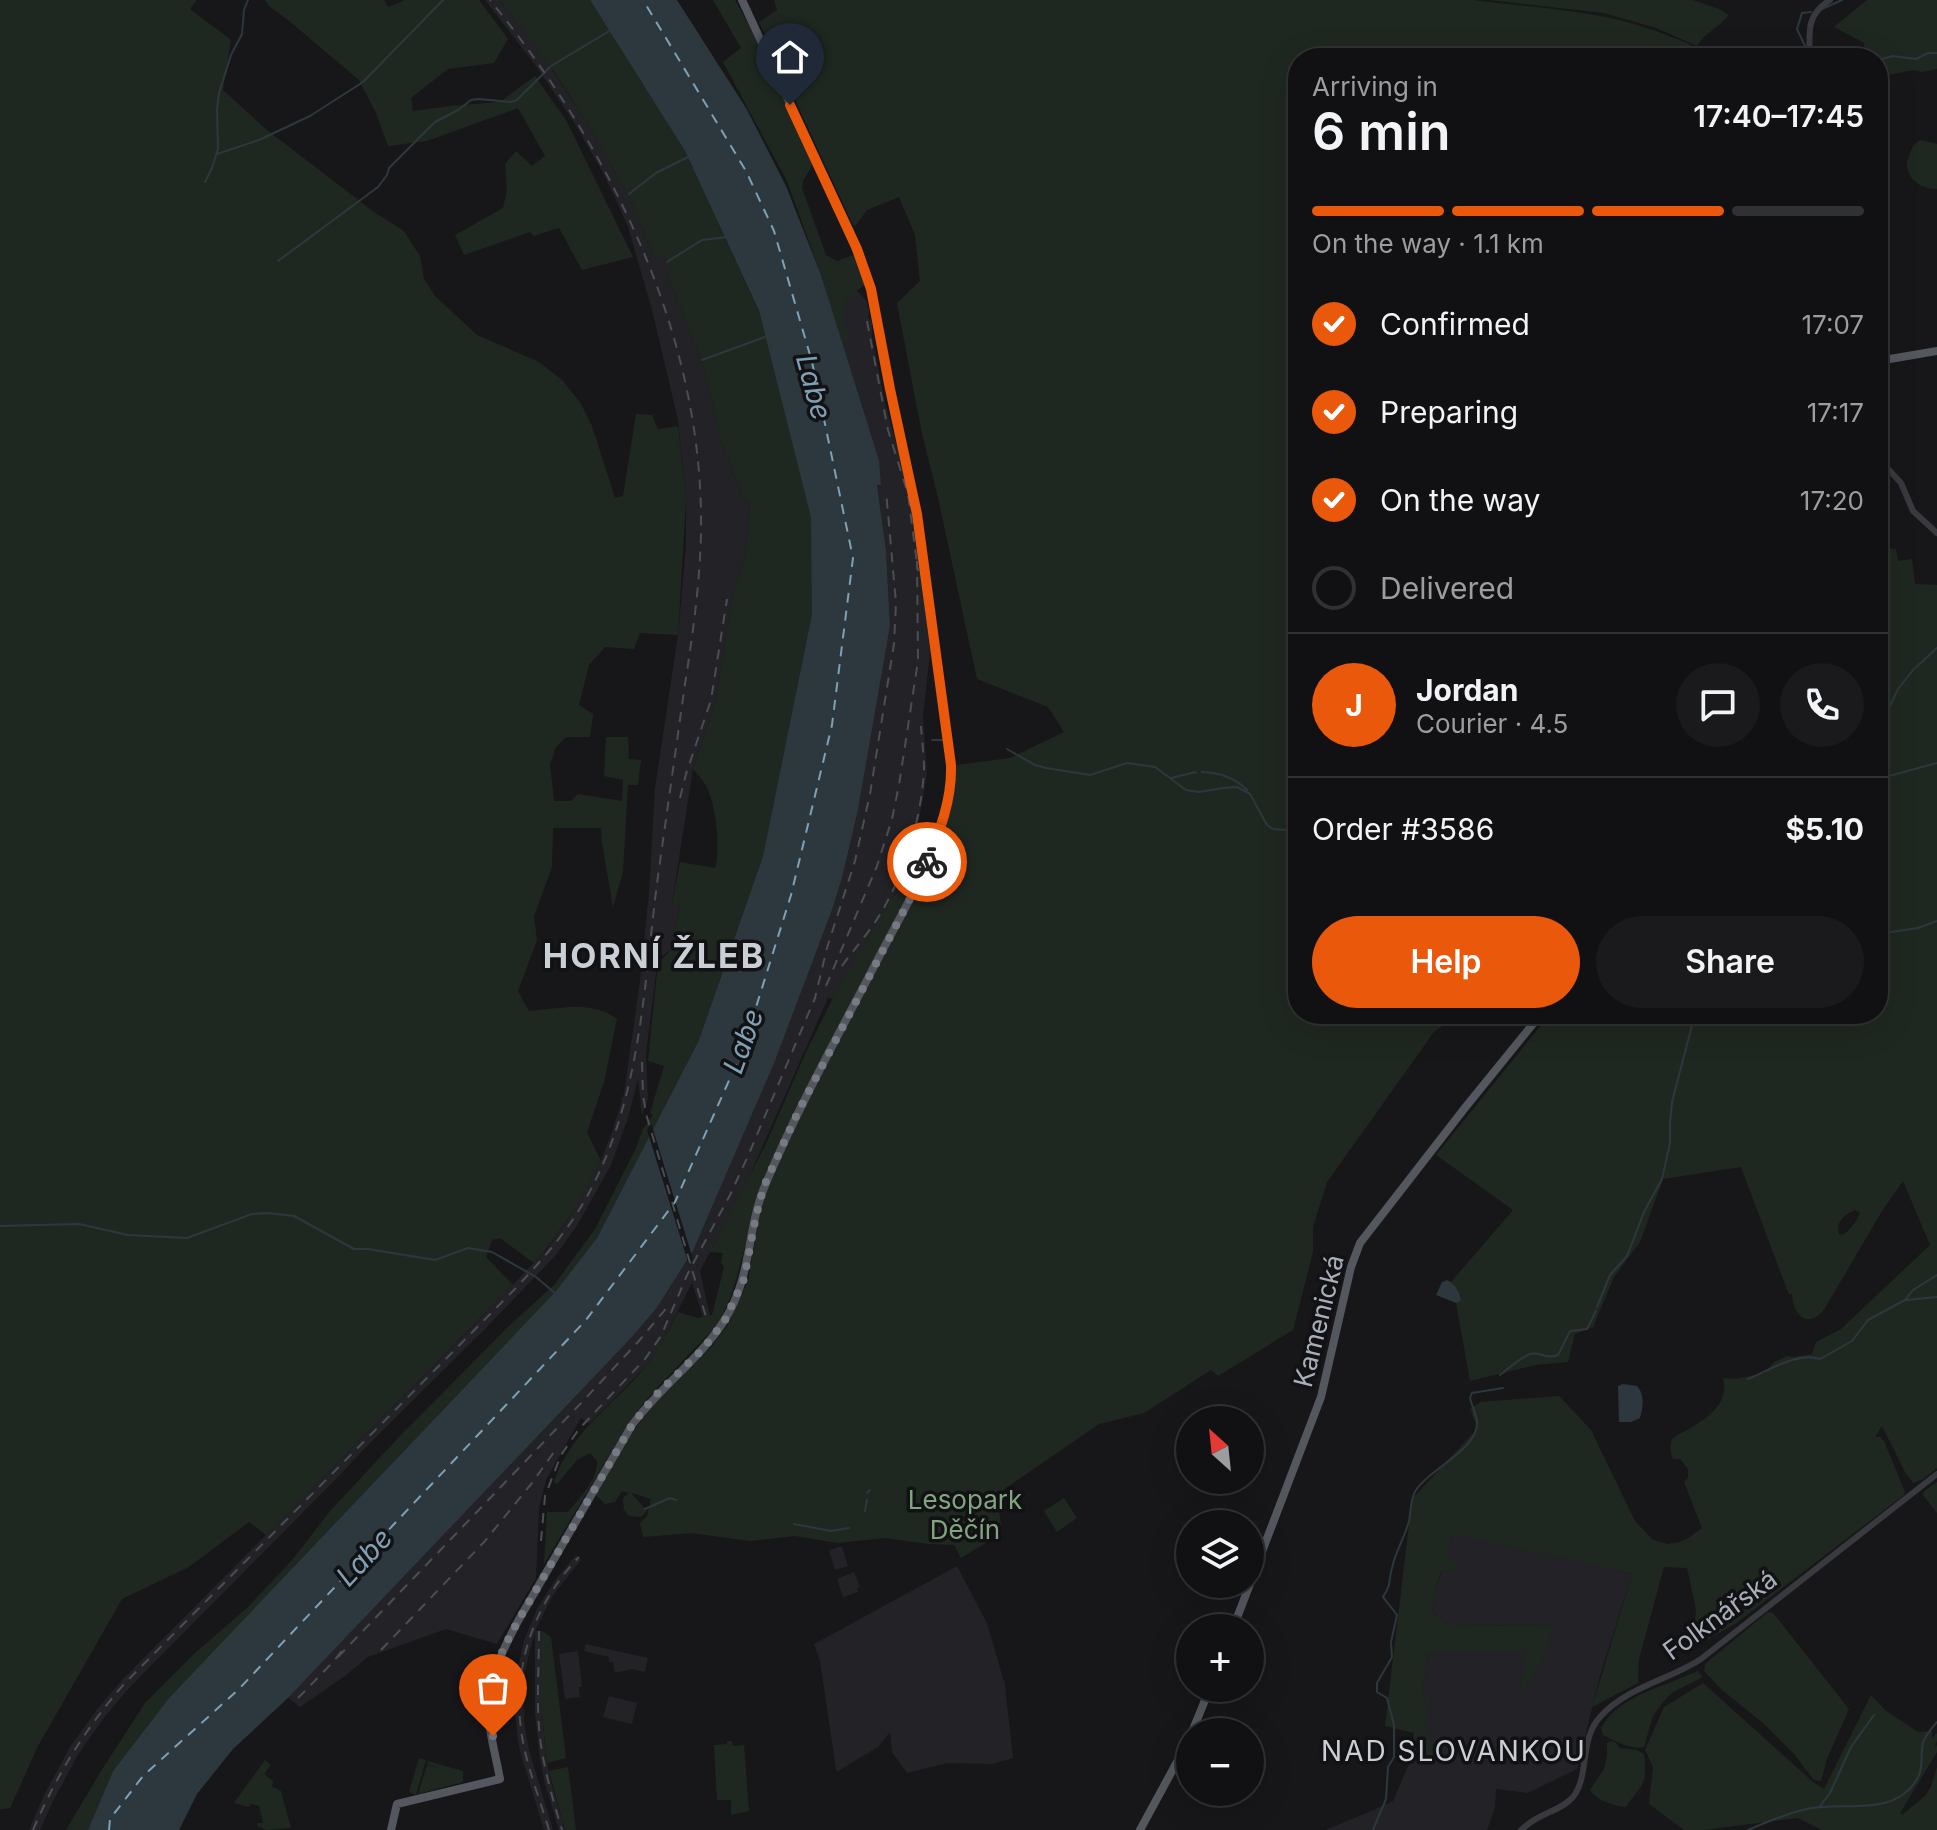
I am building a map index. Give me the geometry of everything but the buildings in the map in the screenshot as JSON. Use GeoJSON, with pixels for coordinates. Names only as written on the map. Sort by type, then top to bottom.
{"type":"FeatureCollection","features":[{"type":"Feature","properties":{"kind":"main road"},"geometry":{"type":"LineString","coordinates":[[391,1830],[397,1804],[500,1779],[488,1708],[492,1681],[502,1651],[632,1425],[655,1396],[703,1349],[730,1309],[744,1279],[764,1186],[798,1112],[920,880],[944,818],[949,796],[951,765],[917,514],[871,289],[857,249],[742,0]]}},
{"type":"Feature","properties":{"kind":"main road"},"geometry":{"type":"LineString","coordinates":[[1888,359],[1937,351]]}},
{"type":"Feature","properties":{"kind":"main road","name":"Kamenická"},"geometry":{"type":"LineString","coordinates":[[1264,1547],[1321,1397],[1351,1267],[1360,1243],[1533,1024]]}},
{"type":"Feature","properties":{"kind":"main road"},"geometry":{"type":"LineString","coordinates":[[1140,1830],[1176,1764]]}},
{"type":"Feature","properties":{"kind":"street"},"geometry":{"type":"LineString","coordinates":[[1810,48],[1809,28],[1813,16],[1830,0]]}},
{"type":"Feature","properties":{"kind":"street"},"geometry":{"type":"LineString","coordinates":[[1888,469],[1901,483],[1913,511],[1937,533]]}},
{"type":"Feature","properties":{"kind":"street","name":"Folknářská"},"geometry":{"type":"LineString","coordinates":[[1521,1830],[1572,1799],[1579,1786],[1590,1732],[1608,1709],[1633,1692],[1701,1659],[1937,1474]]}},
{"type":"Feature","properties":{"kind":"shaded area"},"geometry":{"type":"Polygon","coordinates":[[[485,0],[500,0],[545,59],[586,121],[630,199],[655,259],[664,256],[672,273],[667,275],[703,364],[720,437],[743,498],[750,507],[745,557],[731,604],[716,701],[693,769],[672,903],[680,905],[671,950],[658,958],[646,1054],[648,1099],[642,1115],[638,1079],[611,1165],[578,1224],[556,1255],[130,1687],[79,1753],[40,1830],[29,1830],[70,1747],[122,1680],[548,1248],[601,1161],[624,1093],[640,981],[655,788],[678,635],[686,546],[686,499],[678,420],[652,310],[628,227],[617,202],[575,124],[536,66],[485,0]]]}},
{"type":"Feature","properties":{"kind":"shaded area"},"geometry":{"type":"Polygon","coordinates":[[[856,290],[866,300],[868,317],[872,322],[885,403],[911,497],[930,653],[923,716],[927,774],[916,837],[905,872],[897,891],[833,999],[828,998],[745,1186],[700,1271],[710,1316],[703,1317],[692,1283],[659,1348],[645,1367],[589,1424],[581,1418],[546,1480],[539,1509],[536,1578],[497,1644],[446,1629],[368,1657],[300,1707],[288,1698],[656,1309],[693,1251],[775,1061],[842,878],[858,810],[890,626],[886,550],[877,485],[879,460],[829,301],[856,290]]]}},
{"type":"Feature","properties":{"kind":"shaded area"},"geometry":{"type":"Polygon","coordinates":[[[1453,1533],[1632,1574],[1600,1676],[1577,1769],[1528,1793],[1496,1789],[1495,1808],[1487,1830],[1325,1830],[1393,1801],[1412,1757],[1440,1764],[1424,1726],[1432,1700],[1422,1699],[1428,1651],[1527,1653],[1521,1690],[1554,1626],[1450,1625],[1432,1613],[1453,1533]]]}},
{"type":"Feature","properties":{"kind":"shaded area"},"geometry":{"type":"Polygon","coordinates":[[[842,1546],[848,1566],[835,1570],[829,1550],[842,1546]]]}},
{"type":"Feature","properties":{"kind":"shaded area"},"geometry":{"type":"Polygon","coordinates":[[[576,1555],[581,1560],[553,1595],[535,1631],[542,1631],[542,1712],[546,1757],[565,1830],[559,1830],[540,1758],[535,1713],[535,1632],[525,1673],[524,1722],[529,1750],[553,1830],[544,1830],[519,1748],[515,1713],[517,1672],[524,1640],[537,1609],[576,1555]]]}},
{"type":"Feature","properties":{"kind":"shaded area"},"geometry":{"type":"Polygon","coordinates":[[[957,1566],[987,1623],[1005,1685],[1013,1758],[992,1764],[947,1763],[907,1773],[892,1752],[890,1732],[878,1747],[836,1770],[820,1661],[814,1644],[957,1566]]]}},
{"type":"Feature","properties":{"kind":"shaded area"},"geometry":{"type":"Polygon","coordinates":[[[854,1572],[860,1587],[857,1588],[858,1592],[843,1597],[837,1579],[854,1572]]]}},
{"type":"Feature","properties":{"kind":"shaded area"},"geometry":{"type":"Polygon","coordinates":[[[586,1644],[648,1658],[645,1672],[632,1669],[615,1673],[609,1657],[584,1651],[586,1644]]]}},
{"type":"Feature","properties":{"kind":"shaded area"},"geometry":{"type":"Polygon","coordinates":[[[578,1651],[582,1687],[579,1687],[580,1697],[565,1699],[559,1654],[578,1651]]]}},
{"type":"Feature","properties":{"kind":"shaded area"},"geometry":{"type":"Polygon","coordinates":[[[609,1696],[637,1703],[632,1724],[603,1717],[609,1696]]]}},
{"type":"Feature","properties":{"kind":"green space"},"geometry":{"type":"Polygon","coordinates":[[[0,0],[197,0],[190,9],[231,40],[223,90],[267,130],[374,212],[404,231],[420,256],[424,279],[435,296],[477,335],[539,362],[562,380],[580,402],[592,426],[615,498],[623,496],[636,414],[652,415],[658,429],[678,426],[686,499],[678,635],[640,633],[634,649],[605,647],[589,665],[579,705],[593,714],[590,737],[566,737],[556,747],[550,765],[554,801],[571,801],[578,794],[622,801],[623,780],[604,776],[606,737],[628,737],[629,759],[641,760],[638,785],[628,785],[623,872],[613,907],[601,828],[553,828],[552,867],[534,916],[537,940],[518,991],[529,1011],[597,1009],[617,1019],[604,1082],[587,1132],[601,1161],[594,1175],[562,1227],[534,1263],[500,1238],[492,1240],[486,1257],[513,1285],[266,1535],[249,1522],[189,1567],[122,1599],[38,1746],[10,1808],[0,1809],[0,0]]]}},
{"type":"Feature","properties":{"kind":"green space"},"geometry":{"type":"Polygon","coordinates":[[[265,0],[384,0],[388,7],[405,0],[479,0],[508,39],[494,63],[448,69],[411,98],[413,111],[500,102],[535,76],[566,120],[633,257],[582,270],[559,228],[534,236],[530,232],[464,255],[455,235],[503,208],[507,190],[505,164],[516,151],[532,166],[545,156],[518,108],[427,141],[388,146],[359,80],[265,0]]]}},
{"type":"Feature","properties":{"kind":"green space"},"geometry":{"type":"Polygon","coordinates":[[[500,0],[590,0],[685,151],[759,312],[812,518],[812,614],[763,856],[699,1040],[597,1238],[556,1291],[169,1698],[113,1771],[88,1830],[66,1830],[145,1703],[195,1653],[248,1607],[293,1559],[330,1511],[399,1437],[554,1285],[595,1229],[643,1129],[653,1115],[650,1113],[664,1066],[648,1061],[658,963],[671,950],[680,906],[672,903],[680,862],[715,868],[718,849],[715,814],[709,792],[693,769],[716,701],[731,604],[745,557],[750,507],[743,498],[720,437],[703,364],[667,275],[671,272],[664,256],[655,259],[630,199],[586,121],[555,73],[500,0]]]}},
{"type":"Feature","properties":{"kind":"green space"},"geometry":{"type":"Polygon","coordinates":[[[713,0],[735,0],[814,162],[802,188],[826,255],[837,261],[856,254],[866,284],[845,299],[844,316],[849,337],[842,343],[787,181],[723,62],[741,48],[713,0]]]}},
{"type":"Feature","properties":{"kind":"green space","name":"Lesopark Děčín"},"geometry":{"type":"Polygon","coordinates":[[[774,0],[1474,0],[1622,21],[1695,48],[1288,48],[1288,1024],[1445,1024],[1434,1032],[1327,1182],[1313,1227],[1313,1252],[1293,1330],[1218,1376],[1211,1370],[1144,1413],[1099,1424],[997,1494],[1002,1533],[961,1558],[954,1545],[885,1538],[837,1543],[795,1536],[750,1541],[691,1533],[643,1537],[640,1523],[647,1516],[651,1499],[631,1493],[647,1511],[641,1517],[629,1516],[624,1510],[623,1498],[629,1493],[622,1491],[615,1502],[605,1504],[596,1495],[631,1434],[727,1326],[748,1281],[768,1185],[801,1113],[922,885],[950,810],[957,765],[1010,758],[1064,732],[1048,707],[977,679],[922,434],[897,303],[920,281],[915,235],[899,197],[867,210],[853,225],[759,22],[777,10],[774,0]]]}},
{"type":"Feature","properties":{"kind":"green space"},"geometry":{"type":"Polygon","coordinates":[[[1489,0],[1693,0],[1729,15],[1697,46],[1656,28],[1604,13],[1489,0]]]}},
{"type":"Feature","properties":{"kind":"green space"},"geometry":{"type":"Polygon","coordinates":[[[1867,0],[1937,0],[1937,69],[1888,75],[1888,48],[1865,48],[1864,43],[1834,27],[1867,0]]]}},
{"type":"Feature","properties":{"kind":"green space"},"geometry":{"type":"Polygon","coordinates":[[[1921,140],[1937,144],[1937,189],[1918,184],[1907,169],[1912,148],[1921,140]]]}},
{"type":"Feature","properties":{"kind":"green space"},"geometry":{"type":"Polygon","coordinates":[[[1888,548],[1896,549],[1898,561],[1912,559],[1915,584],[1937,585],[1937,1468],[1913,1483],[1882,1426],[1875,1437],[1884,1441],[1904,1495],[1735,1624],[1693,1648],[1696,1609],[1687,1568],[1664,1567],[1639,1659],[1638,1683],[1592,1707],[1632,1574],[1453,1534],[1447,1553],[1457,1564],[1451,1573],[1441,1571],[1432,1613],[1450,1625],[1554,1626],[1540,1667],[1520,1692],[1526,1653],[1428,1652],[1422,1698],[1432,1699],[1425,1726],[1441,1765],[1412,1757],[1414,1733],[1385,1726],[1412,1499],[1474,1432],[1476,1424],[1470,1409],[1480,1402],[1559,1396],[1591,1430],[1635,1521],[1653,1540],[1676,1543],[1702,1528],[1684,1482],[1688,1478],[1688,1469],[1680,1459],[1673,1459],[1671,1443],[1673,1438],[1710,1415],[1717,1407],[1722,1399],[1723,1378],[1736,1379],[1765,1373],[1774,1362],[1787,1356],[1812,1354],[1816,1342],[1841,1329],[1930,1245],[1903,1181],[1825,1308],[1819,1315],[1808,1319],[1798,1313],[1792,1293],[1789,1295],[1741,1167],[1663,1179],[1640,1242],[1614,1277],[1593,1327],[1575,1334],[1568,1362],[1535,1365],[1470,1381],[1456,1303],[1461,1301],[1461,1296],[1451,1282],[1513,1210],[1436,1155],[1542,1024],[1888,1024],[1888,548]],[[1855,1210],[1842,1219],[1838,1226],[1839,1234],[1843,1235],[1860,1212],[1855,1210]]]}},
{"type":"Feature","properties":{"kind":"green space"},"geometry":{"type":"Polygon","coordinates":[[[933,833],[917,880],[797,1106],[762,1181],[737,1277],[719,1323],[631,1419],[544,1564],[547,1512],[568,1512],[591,1482],[597,1468],[597,1461],[590,1453],[577,1460],[557,1484],[554,1482],[561,1464],[594,1420],[646,1366],[678,1312],[698,1318],[712,1315],[724,1267],[721,1263],[723,1253],[710,1252],[766,1144],[839,986],[897,891],[916,837],[933,833]]]}},
{"type":"Feature","properties":{"kind":"green space"},"geometry":{"type":"Polygon","coordinates":[[[1937,1482],[1937,1513],[1923,1495],[1937,1482]]]}},
{"type":"Feature","properties":{"kind":"green space"},"geometry":{"type":"Polygon","coordinates":[[[1064,1498],[1077,1518],[1057,1532],[1044,1511],[1064,1498]]]}},
{"type":"Feature","properties":{"kind":"green space"},"geometry":{"type":"Polygon","coordinates":[[[1768,1612],[1773,1613],[1849,1709],[1821,1781],[1814,1780],[1764,1724],[1704,1671],[1705,1664],[1768,1612]]]}},
{"type":"Feature","properties":{"kind":"green space"},"geometry":{"type":"Polygon","coordinates":[[[542,1631],[551,1637],[566,1758],[547,1763],[542,1712],[542,1631]]]}},
{"type":"Feature","properties":{"kind":"green space"},"geometry":{"type":"Polygon","coordinates":[[[1698,1671],[1701,1678],[1673,1692],[1653,1716],[1644,1747],[1628,1746],[1603,1735],[1601,1728],[1607,1719],[1624,1704],[1698,1671]]]}},
{"type":"Feature","properties":{"kind":"green space"},"geometry":{"type":"Polygon","coordinates":[[[1703,1683],[1824,1789],[1871,1695],[1885,1710],[1918,1732],[1932,1731],[1932,1739],[1936,1733],[1937,1752],[1900,1813],[1902,1815],[1926,1795],[1937,1767],[1937,1830],[1822,1830],[1798,1818],[1684,1830],[1649,1804],[1653,1767],[1645,1750],[1664,1707],[1703,1683]]]}},
{"type":"Feature","properties":{"kind":"green space"},"geometry":{"type":"Polygon","coordinates":[[[727,1741],[732,1741],[733,1746],[744,1745],[749,1811],[731,1815],[731,1800],[717,1800],[714,1745],[727,1744],[727,1741]]]}},
{"type":"Feature","properties":{"kind":"green space"},"geometry":{"type":"Polygon","coordinates":[[[1611,1741],[1620,1748],[1644,1754],[1644,1779],[1626,1807],[1606,1802],[1590,1790],[1604,1769],[1607,1743],[1611,1741]]]}},
{"type":"Feature","properties":{"kind":"green space"},"geometry":{"type":"Polygon","coordinates":[[[419,1758],[426,1760],[416,1795],[409,1792],[419,1758]]]}},
{"type":"Feature","properties":{"kind":"green space"},"geometry":{"type":"Polygon","coordinates":[[[265,1760],[271,1765],[264,1774],[274,1782],[271,1786],[281,1791],[291,1828],[266,1830],[257,1826],[263,1823],[259,1806],[234,1803],[265,1760]]]}},
{"type":"Feature","properties":{"kind":"green space"},"geometry":{"type":"Polygon","coordinates":[[[428,1761],[463,1771],[463,1782],[418,1794],[427,1765],[441,1769],[427,1764],[428,1761]]]}},
{"type":"Feature","properties":{"kind":"green space"},"geometry":{"type":"Polygon","coordinates":[[[568,1767],[576,1830],[565,1830],[549,1771],[568,1767]]]}},
{"type":"Feature","properties":{"kind":"water","name":"Labe"},"geometry":{"type":"Polygon","coordinates":[[[590,0],[677,0],[746,108],[786,186],[821,275],[879,460],[881,485],[877,485],[886,550],[890,626],[858,810],[842,878],[775,1061],[693,1251],[656,1309],[288,1698],[233,1749],[197,1794],[179,1830],[88,1830],[113,1771],[169,1698],[556,1291],[597,1238],[699,1040],[763,856],[812,614],[811,517],[759,311],[685,151],[590,0]]]}},
{"type":"Feature","properties":{"kind":"water"},"geometry":{"type":"Polygon","coordinates":[[[1447,1280],[1457,1289],[1461,1301],[1456,1303],[1436,1295],[1442,1282],[1447,1280]]]}},
{"type":"Feature","properties":{"kind":"water"},"geometry":{"type":"Polygon","coordinates":[[[1618,1386],[1637,1386],[1642,1397],[1640,1418],[1631,1422],[1619,1422],[1618,1386]]]}},
{"type":"Feature","properties":{"kind":"pier"},"geometry":{"type":"Polygon","coordinates":[[[651,1123],[693,1259],[689,1265],[647,1130],[651,1123]]]}},
{"type":"Feature","properties":{"kind":"waterway"},"geometry":{"type":"LineString","coordinates":[[205,182],[218,149],[219,93],[231,55],[242,34],[248,0]]}},
{"type":"Feature","properties":{"kind":"waterway"},"geometry":{"type":"LineString","coordinates":[[217,154],[259,140],[310,116],[363,82],[443,0]]}},
{"type":"Feature","properties":{"kind":"waterway"},"geometry":{"type":"LineString","coordinates":[[1822,9],[1842,0]]}},
{"type":"Feature","properties":{"kind":"waterway"},"geometry":{"type":"LineString","coordinates":[[1806,48],[1797,29],[1802,13],[1811,12]]}},
{"type":"Feature","properties":{"kind":"waterway"},"geometry":{"type":"LineString","coordinates":[[278,261],[378,187],[389,168],[435,122],[471,100],[517,100],[551,66],[611,30]]}},
{"type":"Feature","properties":{"kind":"waterway"},"geometry":{"type":"LineString","coordinates":[[1888,57],[1916,59],[1928,53],[1937,53]]}},
{"type":"Feature","properties":{"kind":"waterway"},"geometry":{"type":"LineString","coordinates":[[629,194],[656,173],[688,157]]}},
{"type":"Feature","properties":{"kind":"waterway"},"geometry":{"type":"LineString","coordinates":[[667,262],[702,240],[727,237]]}},
{"type":"Feature","properties":{"kind":"waterway"},"geometry":{"type":"LineString","coordinates":[[702,360],[765,337]]}},
{"type":"Feature","properties":{"kind":"waterway"},"geometry":{"type":"LineString","coordinates":[[1888,710],[1898,689],[1913,670],[1937,648]]}},
{"type":"Feature","properties":{"kind":"waterway"},"geometry":{"type":"LineString","coordinates":[[932,740],[945,740]]}},
{"type":"Feature","properties":{"kind":"waterway"},"geometry":{"type":"LineString","coordinates":[[1007,749],[1046,768],[1090,775],[1127,763],[1155,767],[1186,790],[1199,792],[1237,787],[1250,794],[1267,825],[1273,829],[1288,830]]}},
{"type":"Feature","properties":{"kind":"waterway"},"geometry":{"type":"LineString","coordinates":[[1888,776],[1937,763]]}},
{"type":"Feature","properties":{"kind":"waterway"},"geometry":{"type":"LineString","coordinates":[[1171,778],[1196,772]]}},
{"type":"Feature","properties":{"kind":"waterway"},"geometry":{"type":"LineString","coordinates":[[1202,772],[1226,776],[1247,790]]}},
{"type":"Feature","properties":{"kind":"waterway"},"geometry":{"type":"LineString","coordinates":[[1888,932],[1918,928],[1937,921]]}},
{"type":"Feature","properties":{"kind":"waterway"},"geometry":{"type":"LineString","coordinates":[[1597,1307],[1610,1275],[1627,1256],[1644,1212],[1662,1179],[1670,1143],[1672,1102],[1692,1024]]}},
{"type":"Feature","properties":{"kind":"waterway"},"geometry":{"type":"LineString","coordinates":[[0,1226],[79,1224],[128,1235],[187,1238],[252,1214],[294,1216],[354,1249],[435,1260],[468,1248],[492,1252],[536,1277],[556,1294]]}},
{"type":"Feature","properties":{"kind":"waterway"},"geometry":{"type":"LineString","coordinates":[[1748,1379],[1793,1360],[1820,1359],[1852,1341],[1868,1320],[1905,1300],[1913,1290],[1937,1275]]}},
{"type":"Feature","properties":{"kind":"waterway"},"geometry":{"type":"LineString","coordinates":[[1906,1300],[1937,1297]]}},
{"type":"Feature","properties":{"kind":"waterway"},"geometry":{"type":"LineString","coordinates":[[1500,1375],[1530,1354],[1558,1355],[1570,1331],[1587,1329],[1596,1311]]}},
{"type":"Feature","properties":{"kind":"waterway"},"geometry":{"type":"LineString","coordinates":[[1373,1830],[1386,1799],[1388,1767],[1394,1757],[1394,1725],[1387,1698],[1377,1692],[1377,1683],[1392,1657],[1391,1642],[1397,1615],[1383,1597],[1395,1556],[1409,1521],[1416,1490],[1462,1450],[1475,1432],[1477,1422],[1470,1398],[1472,1393],[1503,1388]]}},
{"type":"Feature","properties":{"kind":"waterway"},"geometry":{"type":"LineString","coordinates":[[867,1493],[870,1490]]}},
{"type":"Feature","properties":{"kind":"waterway"},"geometry":{"type":"LineString","coordinates":[[645,1509],[670,1498],[676,1500]]}},
{"type":"Feature","properties":{"kind":"waterway"},"geometry":{"type":"LineString","coordinates":[[865,1511],[867,1500]]}},
{"type":"Feature","properties":{"kind":"waterway"},"geometry":{"type":"LineString","coordinates":[[794,1524],[831,1531],[849,1528]]}},
{"type":"Feature","properties":{"kind":"waterway"},"geometry":{"type":"LineString","coordinates":[[1820,1806],[1830,1793],[1851,1747],[1874,1715]]}},
{"type":"Feature","properties":{"kind":"waterway"},"geometry":{"type":"LineString","coordinates":[[1748,1830],[1807,1809],[1867,1806],[1895,1799],[1917,1779],[1924,1740],[1937,1722]]}},
{"type":"Feature","properties":{"kind":"ferry route"},"geometry":{"type":"LineString","coordinates":[[109,1830],[110,1819],[143,1776],[239,1689],[586,1320],[675,1202],[743,1049],[791,895],[832,725],[853,558],[812,362],[774,231],[746,171],[643,0]]}},
{"type":"Feature","properties":{"kind":"railway"},"geometry":{"type":"LineString","coordinates":[[33,1830],[73,1753],[125,1683],[513,1291],[556,1242],[584,1202],[609,1150],[631,1074],[696,608],[701,532],[698,459],[686,387],[667,317],[642,248],[611,182],[574,118],[490,0]]}},
{"type":"Feature","properties":{"kind":"railway"},"geometry":{"type":"LineString","coordinates":[[867,321],[888,430],[908,494],[918,571]]}},
{"type":"Feature","properties":{"kind":"railway"},"geometry":{"type":"LineString","coordinates":[[541,1541],[545,1496],[561,1455],[579,1429],[645,1359],[661,1336],[688,1273],[748,1156],[815,998],[827,948],[855,861],[870,794],[894,644],[896,603],[886,491]]}},
{"type":"Feature","properties":{"kind":"railway"},"geometry":{"type":"LineString","coordinates":[[826,986],[877,866],[892,819],[918,661],[917,561]]}},
{"type":"Feature","properties":{"kind":"railway"},"geometry":{"type":"LineString","coordinates":[[680,798],[711,700],[727,599]]}},
{"type":"Feature","properties":{"kind":"railway"},"geometry":{"type":"LineString","coordinates":[[842,966],[875,923],[896,883],[910,846],[923,787],[921,726]]}},
{"type":"Feature","properties":{"kind":"railway"},"geometry":{"type":"LineString","coordinates":[[642,1062],[647,1117],[706,1317]]}},
{"type":"Feature","properties":{"kind":"railway"},"geometry":{"type":"LineString","coordinates":[[338,1657],[583,1401],[669,1305]]}},
{"type":"Feature","properties":{"kind":"railway"},"geometry":{"type":"LineString","coordinates":[[381,1650],[485,1541],[554,1452]]}},
{"type":"Feature","properties":{"kind":"railway"},"geometry":{"type":"LineString","coordinates":[[549,1830],[524,1747],[519,1695],[522,1670],[536,1621],[562,1577],[579,1557]]}},
{"type":"Feature","properties":{"kind":"railway"},"geometry":{"type":"LineString","coordinates":[[539,1631],[540,1738],[562,1830]]}},
{"type":"Feature","properties":{"kind":"railway"},"geometry":{"type":"LineString","coordinates":[[298,1698],[344,1648]]}},
{"type":"Feature","properties":{"kind":"way so far"},"geometry":{"type":"LineString","coordinates":[[493,1736],[488,1708],[492,1681],[502,1651],[632,1425],[655,1396],[703,1349],[725,1320],[744,1279],[764,1186],[798,1112],[927,862]]}},
{"type":"Feature","properties":{"kind":"district","name":"HORNÍ ŽLEB"},"geometry":{"type":"Point","coordinates":[654,956]}},
{"type":"Feature","properties":{"kind":"district","name":"NAD SLOVANKOU"},"geometry":{"type":"Point","coordinates":[1454,1751]}},
{"type":"Feature","properties":{"kind":"route"},"geometry":{"type":"LineString","coordinates":[[790,105],[867,275],[917,514],[952,773],[944,818],[927,862]]}}]}
